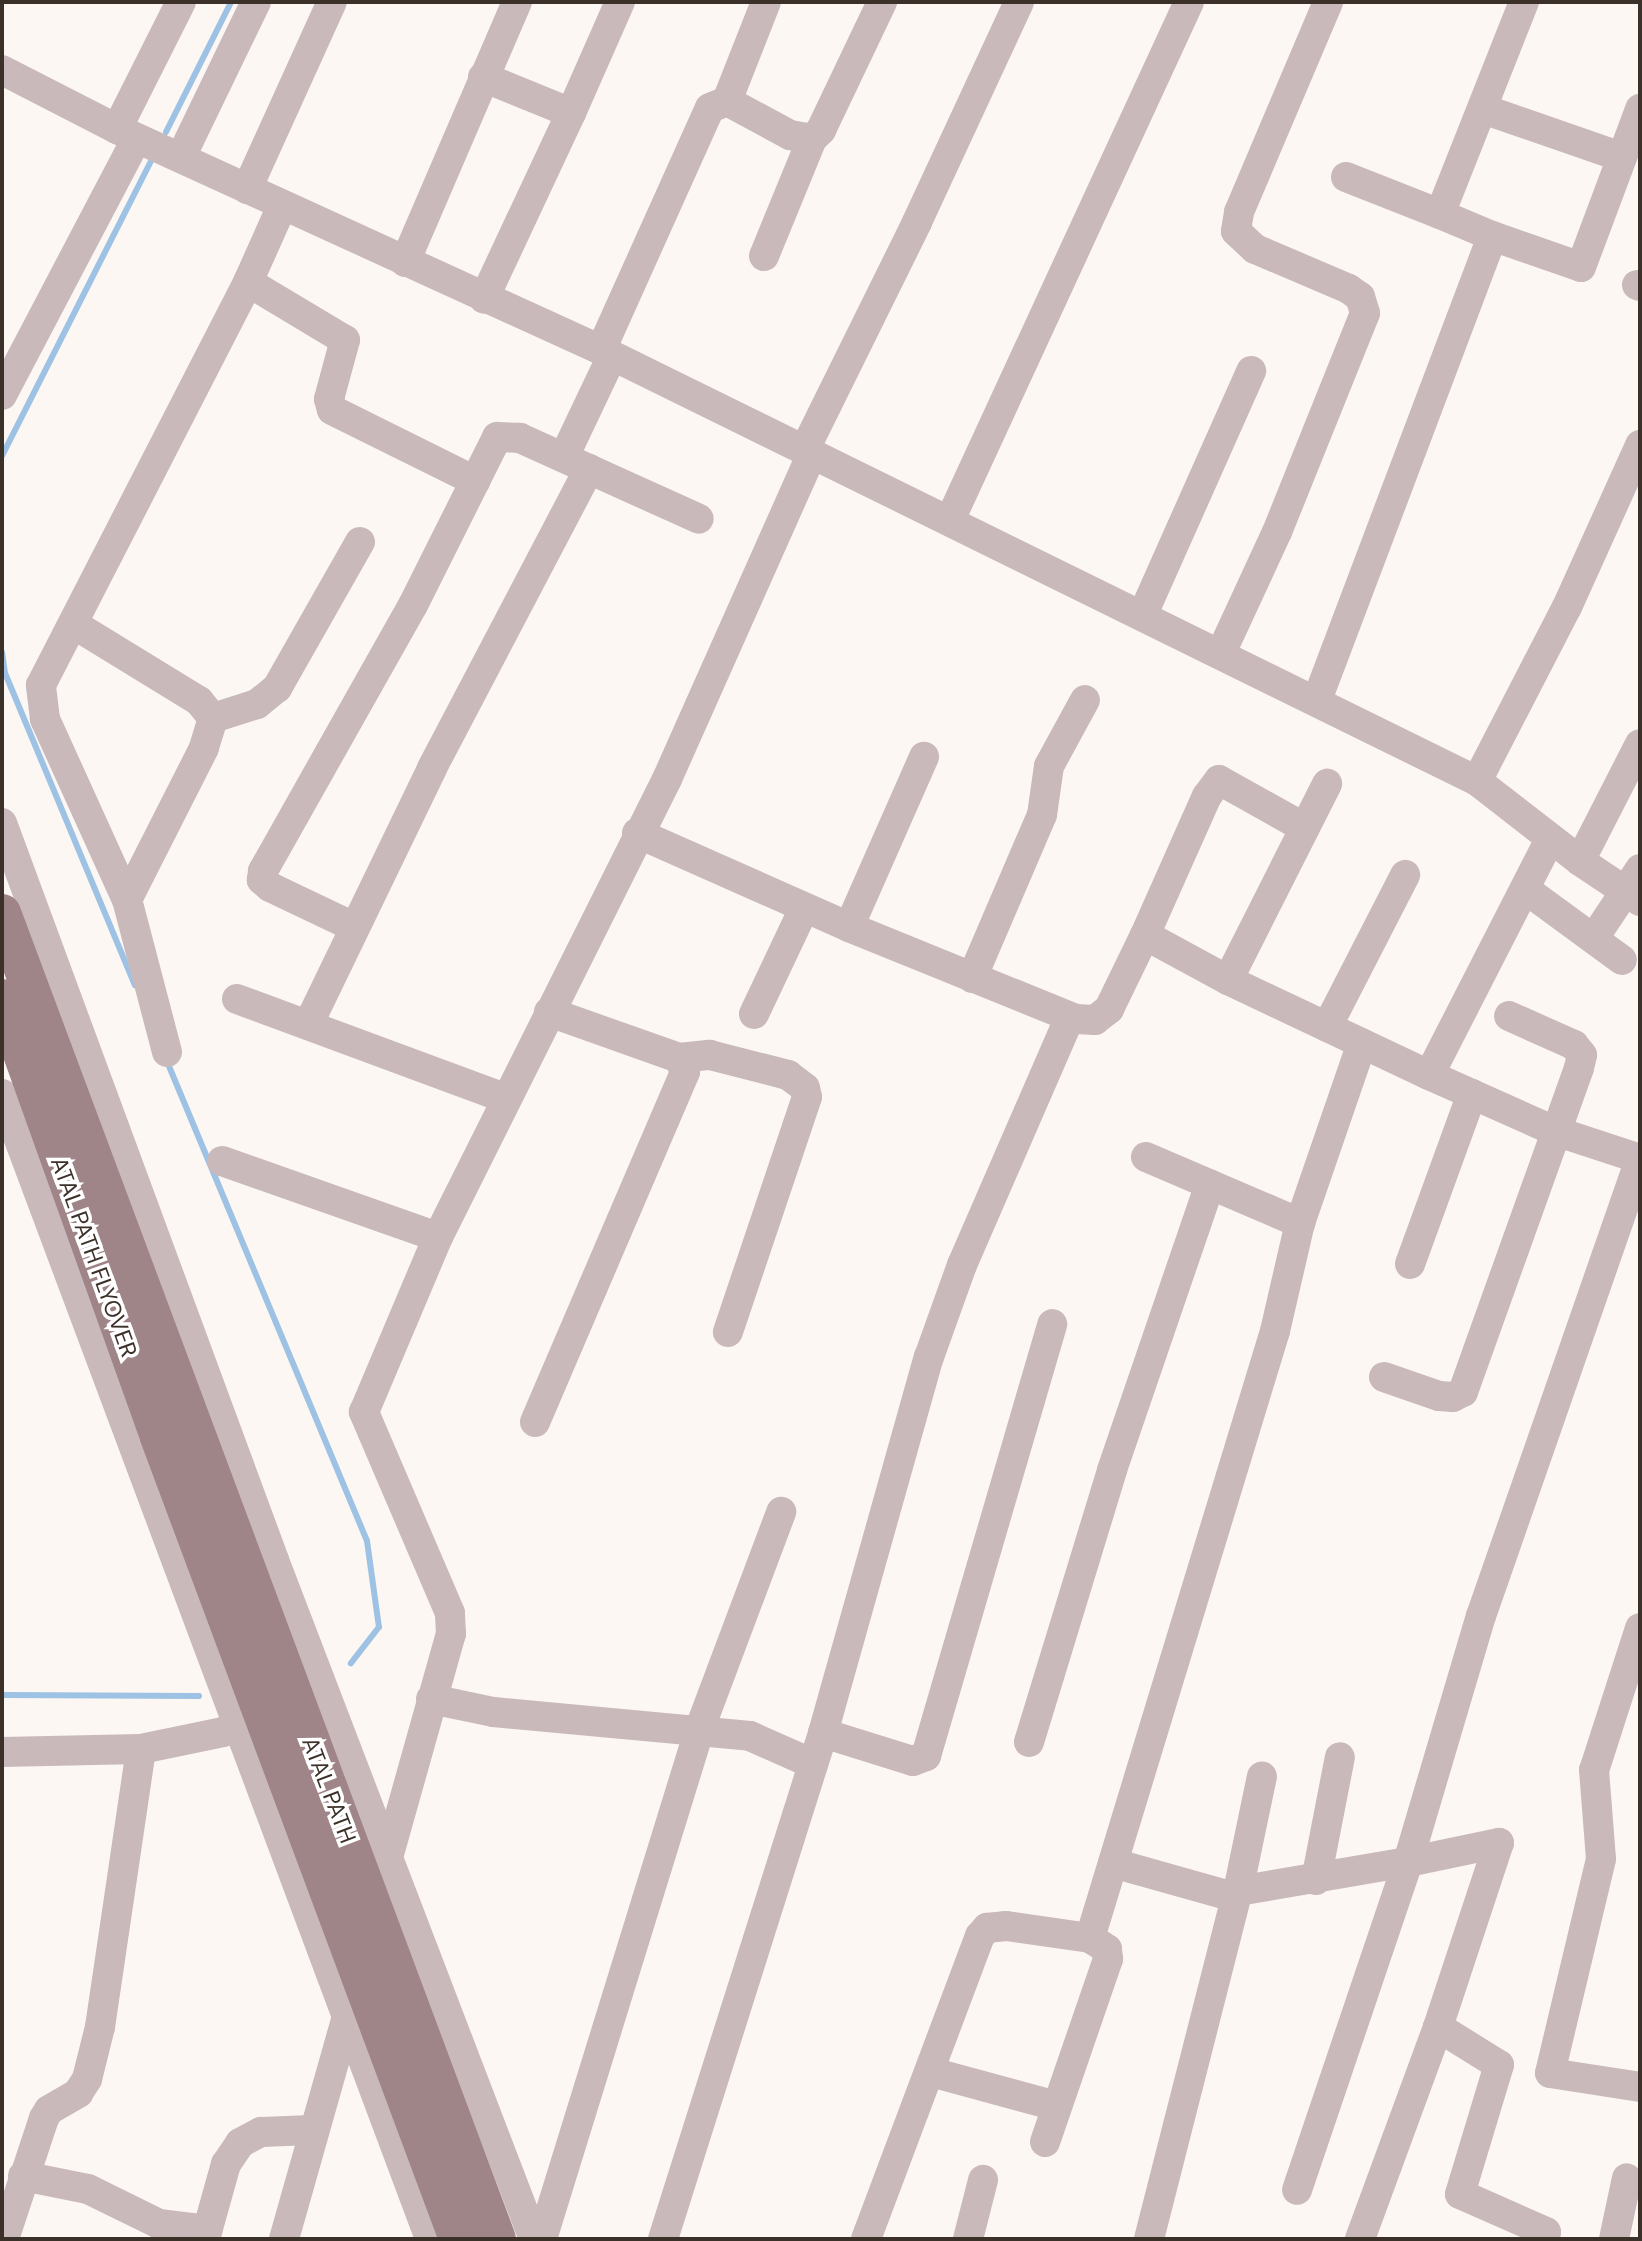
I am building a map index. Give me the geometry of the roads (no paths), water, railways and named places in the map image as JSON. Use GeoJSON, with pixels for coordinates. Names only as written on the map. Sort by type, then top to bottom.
{"type":"FeatureCollection","features":[{"type":"Feature","properties":{"kind":"main road","name":"ATAL PATH FLYOVER"},"geometry":{"type":"LineString","coordinates":[[2,913],[161,1340]]}},
{"type":"Feature","properties":{"kind":"main road","name":"ATAL PATH FLYOVER"},"geometry":{"type":"LineString","coordinates":[[2,998],[458,2239]]}},
{"type":"Feature","properties":{"kind":"main road"},"geometry":{"type":"LineString","coordinates":[[161,1340],[178,1305]]}},
{"type":"Feature","properties":{"kind":"main road","name":"ATAL PATH"},"geometry":{"type":"LineString","coordinates":[[161,1340],[497,2239]]}},
{"type":"Feature","properties":{"kind":"main road"},"geometry":{"type":"LineString","coordinates":[[145,1479],[190,1514]]}},
{"type":"Feature","properties":{"kind":"street"},"geometry":{"type":"LineString","coordinates":[[2,396],[127,134],[181,2]]}},
{"type":"Feature","properties":{"kind":"street"},"geometry":{"type":"LineString","coordinates":[[181,157],[256,2]]}},
{"type":"Feature","properties":{"kind":"street"},"geometry":{"type":"LineString","coordinates":[[247,189],[332,2]]}},
{"type":"Feature","properties":{"kind":"street"},"geometry":{"type":"LineString","coordinates":[[405,262],[517,2]]}},
{"type":"Feature","properties":{"kind":"street"},"geometry":{"type":"LineString","coordinates":[[484,299],[620,2]]}},
{"type":"Feature","properties":{"kind":"street"},"geometry":{"type":"LineString","coordinates":[[309,1023],[576,463],[607,353],[698,132],[710,108],[727,101],[766,2]]}},
{"type":"Feature","properties":{"kind":"street"},"geometry":{"type":"LineString","coordinates":[[764,256],[812,139],[821,130],[882,2]]}},
{"type":"Feature","properties":{"kind":"street"},"geometry":{"type":"LineString","coordinates":[[389,1854],[431,1699],[448,1654],[450,1613],[365,1412],[438,1237],[637,833],[667,779],[808,453],[1019,2]]}},
{"type":"Feature","properties":{"kind":"street"},"geometry":{"type":"LineString","coordinates":[[950,520],[1189,2]]}},
{"type":"Feature","properties":{"kind":"street"},"geometry":{"type":"LineString","coordinates":[[1221,653],[1277,532],[1365,313],[1360,297],[1349,289],[1255,249],[1236,231],[1239,212],[1328,2]]}},
{"type":"Feature","properties":{"kind":"street"},"geometry":{"type":"LineString","coordinates":[[1440,214],[1524,2]]}},
{"type":"Feature","properties":{"kind":"street"},"geometry":{"type":"LineString","coordinates":[[2,70],[127,134],[607,353],[1143,614],[1478,781],[1580,861],[1636,888],[1594,938]]}},
{"type":"Feature","properties":{"kind":"street"},"geometry":{"type":"LineString","coordinates":[[483,77],[571,113]]}},
{"type":"Feature","properties":{"kind":"street"},"geometry":{"type":"LineString","coordinates":[[727,101],[790,135],[812,139]]}},
{"type":"Feature","properties":{"kind":"street"},"geometry":{"type":"LineString","coordinates":[[1346,177],[1492,236],[1581,267],[1640,108]]}},
{"type":"Feature","properties":{"kind":"street"},"geometry":{"type":"LineString","coordinates":[[1483,109],[1622,157]]}},
{"type":"Feature","properties":{"kind":"street"},"geometry":{"type":"LineString","coordinates":[[167,1052],[127,900],[41,704],[43,677],[75,625],[248,282],[282,206]]}},
{"type":"Feature","properties":{"kind":"street"},"geometry":{"type":"LineString","coordinates":[[1317,700],[1492,236]]}},
{"type":"Feature","properties":{"kind":"street"},"geometry":{"type":"LineString","coordinates":[[248,282],[345,340],[329,399],[332,410],[475,481]]}},
{"type":"Feature","properties":{"kind":"street"},"geometry":{"type":"LineString","coordinates":[[1143,614],[1251,371]]}},
{"type":"Feature","properties":{"kind":"street"},"geometry":{"type":"LineString","coordinates":[[354,927],[270,887],[262,880],[263,871],[413,606],[491,445],[503,435],[576,463],[699,519]]}},
{"type":"Feature","properties":{"kind":"street"},"geometry":{"type":"LineString","coordinates":[[1478,781],[1567,607],[1640,445]]}},
{"type":"Feature","properties":{"kind":"street"},"geometry":{"type":"LineString","coordinates":[[213,718],[257,704],[276,688],[360,542]]}},
{"type":"Feature","properties":{"kind":"street"},"geometry":{"type":"LineString","coordinates":[[75,625],[199,701],[213,718]]}},
{"type":"Feature","properties":{"kind":"street"},"geometry":{"type":"LineString","coordinates":[[972,978],[1042,815],[1049,766],[1085,700]]}},
{"type":"Feature","properties":{"kind":"street"},"geometry":{"type":"LineString","coordinates":[[127,900],[204,748],[213,718]]}},
{"type":"Feature","properties":{"kind":"street"},"geometry":{"type":"LineString","coordinates":[[1580,861],[1640,744]]}},
{"type":"Feature","properties":{"kind":"street"},"geometry":{"type":"LineString","coordinates":[[849,927],[923,757]]}},
{"type":"Feature","properties":{"kind":"street"},"geometry":{"type":"LineString","coordinates":[[637,833],[804,908],[972,978],[1070,1017],[1096,1020],[1109,1009],[1207,796],[1219,780],[1304,828]]}},
{"type":"Feature","properties":{"kind":"street"},"geometry":{"type":"LineString","coordinates":[[1228,980],[1327,784]]}},
{"type":"Feature","properties":{"kind":"street"},"geometry":{"type":"LineString","coordinates":[[2,823],[178,1305],[534,2239]]}},
{"type":"Feature","properties":{"kind":"street"},"geometry":{"type":"LineString","coordinates":[[1429,1075],[1550,839]]}},
{"type":"Feature","properties":{"kind":"street"},"geometry":{"type":"LineString","coordinates":[[1327,1027],[1405,875]]}},
{"type":"Feature","properties":{"kind":"street"},"geometry":{"type":"LineString","coordinates":[[1525,889],[1622,960]]}},
{"type":"Feature","properties":{"kind":"street"},"geometry":{"type":"LineString","coordinates":[[754,1014],[804,908]]}},
{"type":"Feature","properties":{"kind":"street"},"geometry":{"type":"LineString","coordinates":[[1145,935],[1228,980],[1429,1075],[1555,1131],[1640,1159],[1481,1616],[1408,1862],[1297,2190]]}},
{"type":"Feature","properties":{"kind":"street"},"geometry":{"type":"LineString","coordinates":[[237,999],[309,1023],[505,1098]]}},
{"type":"Feature","properties":{"kind":"street"},"geometry":{"type":"LineString","coordinates":[[549,1012],[679,1059],[710,1055],[788,1075],[805,1088],[807,1097],[729,1332]]}},
{"type":"Feature","properties":{"kind":"street"},"geometry":{"type":"LineString","coordinates":[[1384,1377],[1439,1396],[1453,1397],[1463,1392],[1579,1068],[1580,1050],[1509,1016]]}},
{"type":"Feature","properties":{"kind":"street"},"geometry":{"type":"LineString","coordinates":[[663,2239],[818,1747],[929,1357],[962,1265],[1070,1017]]}},
{"type":"Feature","properties":{"kind":"street"},"geometry":{"type":"LineString","coordinates":[[1090,1938],[1275,1331],[1300,1223],[1362,1043]]}},
{"type":"Feature","properties":{"kind":"street"},"geometry":{"type":"LineString","coordinates":[[535,1422],[683,1078],[685,1066],[679,1059]]}},
{"type":"Feature","properties":{"kind":"street"},"geometry":{"type":"LineString","coordinates":[[2,1094],[430,2239]]}},
{"type":"Feature","properties":{"kind":"street"},"geometry":{"type":"LineString","coordinates":[[1410,1264],[1472,1094]]}},
{"type":"Feature","properties":{"kind":"street"},"geometry":{"type":"LineString","coordinates":[[1146,1157],[1300,1223]]}},
{"type":"Feature","properties":{"kind":"street"},"geometry":{"type":"LineString","coordinates":[[222,1161],[438,1237]]}},
{"type":"Feature","properties":{"kind":"street"},"geometry":{"type":"LineString","coordinates":[[1029,1742],[1112,1470],[1210,1184]]}},
{"type":"Feature","properties":{"kind":"street"},"geometry":{"type":"LineString","coordinates":[[431,1699],[547,1718],[700,1728],[913,1761],[926,1756],[1052,1324]]}},
{"type":"Feature","properties":{"kind":"street"},"geometry":{"type":"LineString","coordinates":[[542,2239],[700,1728],[781,1512]]}},
{"type":"Feature","properties":{"kind":"street"},"geometry":{"type":"LineString","coordinates":[[1640,1628],[1594,1770],[1601,1859],[1550,2074],[1640,2087]]}},
{"type":"Feature","properties":{"kind":"street"},"geometry":{"type":"LineString","coordinates":[[2,1752],[141,1749],[223,1732],[236,1725]]}},
{"type":"Feature","properties":{"kind":"street"},"geometry":{"type":"LineString","coordinates":[[4,2239],[23,2176],[49,2110],[78,2093],[87,2079],[100,2027],[141,1749]]}},
{"type":"Feature","properties":{"kind":"street"},"geometry":{"type":"LineString","coordinates":[[1316,1880],[1340,1757]]}},
{"type":"Feature","properties":{"kind":"street"},"geometry":{"type":"LineString","coordinates":[[1149,2239],[1236,1894],[1262,1776]]}},
{"type":"Feature","properties":{"kind":"street"},"geometry":{"type":"LineString","coordinates":[[1113,1863],[1236,1894],[1499,1843],[1438,2027],[1360,2239]]}},
{"type":"Feature","properties":{"kind":"street"},"geometry":{"type":"LineString","coordinates":[[866,2239],[986,1928],[1006,1926],[1090,1938],[1107,1949],[1108,1959],[1045,2143]]}},
{"type":"Feature","properties":{"kind":"street"},"geometry":{"type":"LineString","coordinates":[[285,2239],[312,2130],[347,2016]]}},
{"type":"Feature","properties":{"kind":"street"},"geometry":{"type":"LineString","coordinates":[[1438,2027],[1499,2065],[1460,2194],[1553,2237]]}},
{"type":"Feature","properties":{"kind":"street"},"geometry":{"type":"LineString","coordinates":[[931,2072],[1056,2106]]}},
{"type":"Feature","properties":{"kind":"street"},"geometry":{"type":"LineString","coordinates":[[23,2176],[88,2189],[159,2224],[206,2234],[226,2164],[240,2143],[261,2132],[312,2130]]}},
{"type":"Feature","properties":{"kind":"street"},"geometry":{"type":"LineString","coordinates":[[1614,2239],[1627,2178]]}},
{"type":"Feature","properties":{"kind":"street"},"geometry":{"type":"LineString","coordinates":[[968,2239],[984,2180]]}},
{"type":"Feature","properties":{"kind":"waterway"},"geometry":{"type":"LineString","coordinates":[[166,132],[231,2]]}},
{"type":"Feature","properties":{"kind":"waterway"},"geometry":{"type":"LineString","coordinates":[[2,456],[152,159]]}},
{"type":"Feature","properties":{"kind":"waterway"},"geometry":{"type":"LineString","coordinates":[[2,652],[5,673],[135,985]]}},
{"type":"Feature","properties":{"kind":"waterway"},"geometry":{"type":"LineString","coordinates":[[166,1059],[367,1541],[379,1627],[351,1663]]}},
{"type":"Feature","properties":{"kind":"waterway"},"geometry":{"type":"LineString","coordinates":[[2,1695],[199,1696]]}}]}
